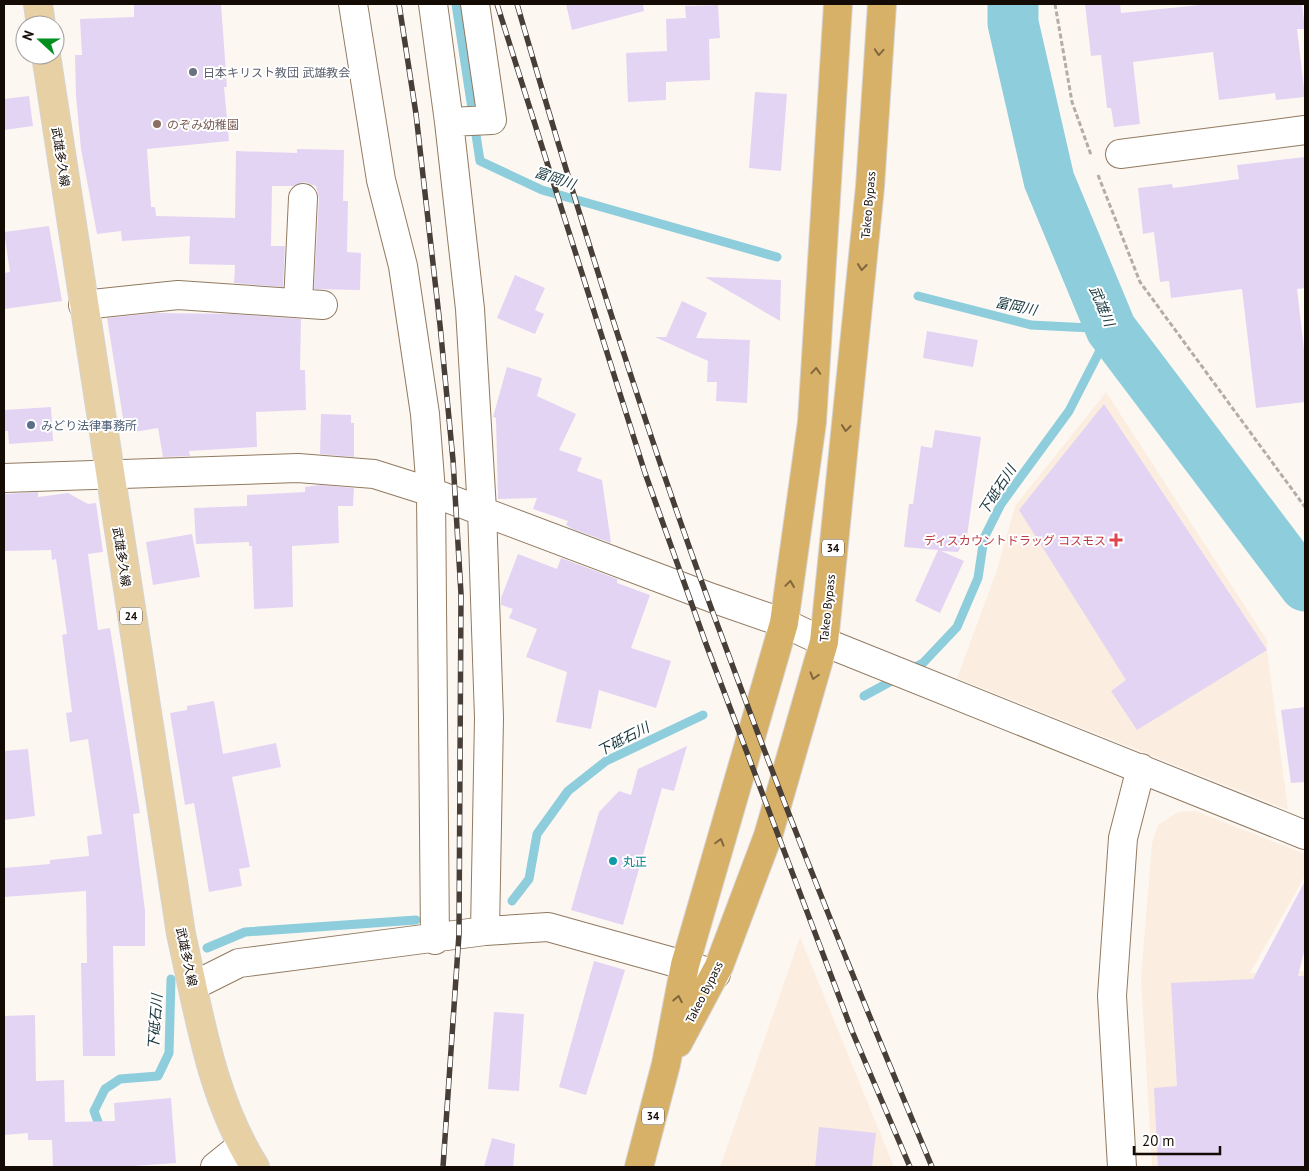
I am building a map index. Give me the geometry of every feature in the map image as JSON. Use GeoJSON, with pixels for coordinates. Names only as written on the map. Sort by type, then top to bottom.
{"type":"FeatureCollection","features":[{"type":"Feature","properties":{"kind":"highway","name":"Takeo Bypass"},"geometry":{"type":"LineString","coordinates":[[639,1167],[666,1064],[685,965],[784,623],[812,422],[838,4]]}},
{"type":"Feature","properties":{"kind":"highway","name":"Takeo Bypass"},"geometry":{"type":"LineString","coordinates":[[666,1064],[716,974],[768,836],[824,642],[870,187],[882,4]]}},
{"type":"Feature","properties":{"kind":"main road","name":"武雄多久線"},"geometry":{"type":"LineString","coordinates":[[48,65],[181,934],[211,1065],[248,1157]]}},
{"type":"Feature","properties":{"kind":"street"},"geometry":{"type":"LineString","coordinates":[[353,4],[381,180],[403,266],[414,328],[425,414],[431,492],[435,940]]}},
{"type":"Feature","properties":{"kind":"street"},"geometry":{"type":"LineString","coordinates":[[433,4],[449,122],[470,310],[482,510],[489,718],[485,932]]}},
{"type":"Feature","properties":{"kind":"street"},"geometry":{"type":"LineString","coordinates":[[449,122],[492,120],[475,4]]}},
{"type":"Feature","properties":{"kind":"street"},"geometry":{"type":"LineString","coordinates":[[1120,154],[1305,130]]}},
{"type":"Feature","properties":{"kind":"street"},"geometry":{"type":"LineString","coordinates":[[84,305],[178,295],[311,304],[303,198]]}},
{"type":"Feature","properties":{"kind":"street"},"geometry":{"type":"LineString","coordinates":[[4,478],[298,468],[374,474],[482,510],[712,598],[784,623],[824,642],[1305,835]]}},
{"type":"Feature","properties":{"kind":"street"},"geometry":{"type":"LineString","coordinates":[[1122,1167],[1112,996],[1123,838],[1141,768]]}},
{"type":"Feature","properties":{"kind":"street"},"geometry":{"type":"LineString","coordinates":[[193,986],[239,963],[435,940],[485,932],[548,927],[716,974]]}},
{"type":"Feature","properties":{"kind":"street"},"geometry":{"type":"LineString","coordinates":[[213,1167],[248,1157]]}},
{"type":"Feature","properties":{"kind":"path"},"geometry":{"type":"LineString","coordinates":[[1055,4],[1072,102],[1094,163]]}},
{"type":"Feature","properties":{"kind":"path"},"geometry":{"type":"LineString","coordinates":[[1097,171],[1140,282],[1305,507]]}},
{"type":"Feature","properties":{"kind":"shaded area"},"geometry":{"type":"Polygon","coordinates":[[[1106,392],[1267,640],[1288,810],[957,678],[997,570],[1015,506],[1106,392]]]}},
{"type":"Feature","properties":{"kind":"shaded area"},"geometry":{"type":"Polygon","coordinates":[[[1196,811],[1305,854],[1305,876],[1250,973],[1305,971],[1305,1167],[1152,1167],[1141,978],[1152,843],[1158,825],[1178,812],[1196,811]]]}},
{"type":"Feature","properties":{"kind":"shaded area"},"geometry":{"type":"Polygon","coordinates":[[[800,937],[894,1167],[720,1167],[800,937]]]}},
{"type":"Feature","properties":{"kind":"building"},"geometry":{"type":"Polygon","coordinates":[[[134,4],[221,4],[227,87],[224,87],[229,141],[147,149],[151,207],[155,207],[156,216],[235,218],[236,151],[297,153],[297,149],[344,150],[343,201],[348,201],[347,252],[361,253],[360,290],[314,289],[319,199],[316,186],[304,182],[294,186],[272,186],[271,246],[285,246],[283,287],[234,283],[235,265],[189,264],[190,236],[122,241],[121,231],[97,234],[81,149],[76,96],[75,55],[82,55],[80,19],[134,17],[134,4]]]}},
{"type":"Feature","properties":{"kind":"building"},"geometry":{"type":"Polygon","coordinates":[[[566,4],[643,4],[644,11],[572,30],[566,4]]]}},
{"type":"Feature","properties":{"kind":"building"},"geometry":{"type":"Polygon","coordinates":[[[1085,4],[1120,4],[1121,13],[1210,4],[1302,4],[1305,29],[1297,29],[1305,97],[1276,100],[1275,93],[1219,100],[1213,52],[1133,62],[1140,124],[1114,127],[1111,108],[1107,108],[1101,55],[1091,56],[1085,4]]]}},
{"type":"Feature","properties":{"kind":"building"},"geometry":{"type":"Polygon","coordinates":[[[718,5],[720,38],[709,39],[710,80],[666,82],[666,100],[628,102],[626,53],[667,51],[666,19],[686,18],[685,6],[718,5]]]}},
{"type":"Feature","properties":{"kind":"building"},"geometry":{"type":"Polygon","coordinates":[[[755,92],[787,94],[781,171],[749,168],[755,92]]]}},
{"type":"Feature","properties":{"kind":"building"},"geometry":{"type":"Polygon","coordinates":[[[29,96],[33,126],[4,130],[4,99],[29,96]]]}},
{"type":"Feature","properties":{"kind":"building"},"geometry":{"type":"Polygon","coordinates":[[[1305,157],[1305,288],[1297,289],[1305,358],[1305,402],[1256,408],[1242,289],[1171,298],[1169,281],[1160,282],[1154,232],[1143,234],[1138,188],[1172,184],[1173,188],[1239,179],[1237,165],[1305,157]]]}},
{"type":"Feature","properties":{"kind":"building"},"geometry":{"type":"Polygon","coordinates":[[[49,226],[62,301],[4,309],[4,273],[10,272],[4,232],[49,226]]]}},
{"type":"Feature","properties":{"kind":"building"},"geometry":{"type":"Polygon","coordinates":[[[515,275],[545,288],[535,310],[544,314],[535,334],[497,318],[515,275]]]}},
{"type":"Feature","properties":{"kind":"building"},"geometry":{"type":"Polygon","coordinates":[[[705,277],[781,280],[780,321],[705,277]]]}},
{"type":"Feature","properties":{"kind":"building"},"geometry":{"type":"Polygon","coordinates":[[[682,301],[707,313],[696,338],[750,340],[747,403],[716,401],[717,382],[707,382],[708,361],[655,337],[666,337],[682,301]]]}},
{"type":"Feature","properties":{"kind":"building"},"geometry":{"type":"Polygon","coordinates":[[[155,313],[233,314],[301,319],[300,370],[305,370],[306,410],[256,412],[257,447],[189,451],[190,456],[163,457],[158,428],[134,432],[133,423],[124,424],[107,318],[155,313]]]}},
{"type":"Feature","properties":{"kind":"building"},"geometry":{"type":"Polygon","coordinates":[[[927,331],[978,340],[973,367],[923,358],[927,331]]]}},
{"type":"Feature","properties":{"kind":"building"},"geometry":{"type":"Polygon","coordinates":[[[507,367],[542,378],[537,396],[576,414],[559,450],[582,458],[577,471],[602,480],[611,543],[573,529],[566,525],[568,521],[533,509],[537,498],[498,499],[496,418],[493,417],[507,367]]]}},
{"type":"Feature","properties":{"kind":"building","name":"ディスカウントドラッグ コスモス"},"geometry":{"type":"Polygon","coordinates":[[[1104,404],[1267,650],[1137,730],[1111,691],[1126,680],[1019,510],[1104,404]]]}},
{"type":"Feature","properties":{"kind":"building"},"geometry":{"type":"Polygon","coordinates":[[[51,407],[53,441],[9,444],[8,431],[4,431],[4,410],[51,407]]]}},
{"type":"Feature","properties":{"kind":"building"},"geometry":{"type":"Polygon","coordinates":[[[321,414],[351,415],[351,423],[354,423],[354,457],[320,454],[321,414]]]}},
{"type":"Feature","properties":{"kind":"building"},"geometry":{"type":"Polygon","coordinates":[[[935,430],[981,437],[967,536],[958,552],[941,551],[964,561],[940,613],[915,601],[938,550],[904,547],[909,504],[913,504],[921,446],[932,448],[935,430]]]}},
{"type":"Feature","properties":{"kind":"building"},"geometry":{"type":"Polygon","coordinates":[[[320,485],[354,488],[353,506],[338,506],[339,543],[292,546],[293,607],[254,609],[252,546],[249,546],[249,542],[196,544],[194,508],[247,506],[247,495],[305,492],[305,487],[320,485]]]}},
{"type":"Feature","properties":{"kind":"building"},"geometry":{"type":"Polygon","coordinates":[[[38,492],[38,497],[68,493],[88,504],[96,503],[103,552],[88,554],[98,630],[110,628],[140,813],[133,814],[145,911],[145,946],[113,946],[115,1056],[83,1056],[81,963],[87,963],[86,891],[4,897],[4,868],[50,864],[50,860],[89,856],[87,836],[102,834],[88,739],[70,742],[66,713],[72,712],[62,635],[67,634],[56,559],[52,560],[51,550],[4,551],[4,494],[38,492]]]}},
{"type":"Feature","properties":{"kind":"building"},"geometry":{"type":"Polygon","coordinates":[[[192,534],[200,577],[153,585],[146,542],[192,534]]]}},
{"type":"Feature","properties":{"kind":"building"},"geometry":{"type":"Polygon","coordinates":[[[518,554],[557,569],[561,558],[617,579],[617,583],[650,595],[631,648],[671,661],[656,708],[599,690],[591,729],[556,722],[567,672],[526,657],[537,629],[509,618],[513,609],[501,605],[501,598],[518,554]]]}},
{"type":"Feature","properties":{"kind":"building"},"geometry":{"type":"Polygon","coordinates":[[[214,701],[223,754],[276,743],[281,767],[232,777],[250,867],[239,869],[242,886],[209,892],[194,803],[185,805],[170,713],[187,710],[187,706],[214,701]]]}},
{"type":"Feature","properties":{"kind":"building"},"geometry":{"type":"Polygon","coordinates":[[[1305,707],[1305,782],[1291,783],[1281,710],[1305,707]]]}},
{"type":"Feature","properties":{"kind":"building","name":"丸正"},"geometry":{"type":"Polygon","coordinates":[[[687,746],[674,791],[662,788],[623,925],[571,910],[599,812],[619,791],[631,795],[638,769],[687,746]]]}},
{"type":"Feature","properties":{"kind":"building"},"geometry":{"type":"Polygon","coordinates":[[[28,749],[35,816],[4,820],[4,751],[28,749]]]}},
{"type":"Feature","properties":{"kind":"building"},"geometry":{"type":"Polygon","coordinates":[[[1305,881],[1305,948],[1298,976],[1305,976],[1305,1167],[1158,1167],[1154,1088],[1177,1086],[1171,983],[1253,979],[1305,881]]]}},
{"type":"Feature","properties":{"kind":"building"},"geometry":{"type":"Polygon","coordinates":[[[594,961],[625,970],[586,1095],[559,1087],[594,961]]]}},
{"type":"Feature","properties":{"kind":"building"},"geometry":{"type":"Polygon","coordinates":[[[494,1012],[524,1014],[519,1091],[488,1089],[494,1012]]]}},
{"type":"Feature","properties":{"kind":"building"},"geometry":{"type":"Polygon","coordinates":[[[35,1015],[36,1081],[64,1080],[65,1122],[115,1121],[114,1103],[171,1098],[176,1163],[120,1167],[53,1167],[52,1140],[28,1140],[28,1133],[4,1135],[4,1016],[35,1015]]]}},
{"type":"Feature","properties":{"kind":"building"},"geometry":{"type":"Polygon","coordinates":[[[819,1127],[876,1133],[872,1167],[815,1167],[819,1127]]]}},
{"type":"Feature","properties":{"kind":"building"},"geometry":{"type":"Polygon","coordinates":[[[492,1138],[515,1144],[513,1167],[484,1167],[492,1138]]]}},
{"type":"Feature","properties":{"kind":"waterway","name":"富岡川"},"geometry":{"type":"LineString","coordinates":[[456,4],[480,161],[542,190],[777,257]]}},
{"type":"Feature","properties":{"kind":"waterway","name":"武雄川"},"geometry":{"type":"LineString","coordinates":[[1013,4],[1013,23],[1049,180],[1111,329],[1305,586]]}},
{"type":"Feature","properties":{"kind":"waterway","name":"下砥石川"},"geometry":{"type":"LineString","coordinates":[[908,671],[923,663],[957,627],[978,578],[984,538],[1001,504],[1069,411],[1111,329],[1031,325],[918,296]]}},
{"type":"Feature","properties":{"kind":"waterway","name":"下砥石川"},"geometry":{"type":"LineString","coordinates":[[864,696],[897,678]]}},
{"type":"Feature","properties":{"kind":"waterway","name":"下砥石川"},"geometry":{"type":"LineString","coordinates":[[512,901],[529,879],[537,834],[568,791],[606,761],[703,715]]}},
{"type":"Feature","properties":{"kind":"waterway","name":"下砥石川"},"geometry":{"type":"LineString","coordinates":[[207,948],[245,932],[416,920]]}},
{"type":"Feature","properties":{"kind":"waterway","name":"下砥石川"},"geometry":{"type":"LineString","coordinates":[[102,1133],[94,1111],[105,1089],[120,1079],[158,1076],[169,1053],[171,979]]}},
{"type":"Feature","properties":{"kind":"railway"},"geometry":{"type":"LineString","coordinates":[[399,4],[416,114],[440,325],[453,460],[461,594],[459,934],[443,1167]]}},
{"type":"Feature","properties":{"kind":"railway"},"geometry":{"type":"LineString","coordinates":[[497,4],[645,473],[706,644],[852,1031],[910,1167]]}},
{"type":"Feature","properties":{"kind":"railway"},"geometry":{"type":"LineString","coordinates":[[517,4],[616,328],[697,569],[800,843],[932,1167]]}},
{"type":"Feature","properties":{"kind":"place","name":"日本キリスト教団 武雄教会"},"geometry":{"type":"Point","coordinates":[193,72]}},
{"type":"Feature","properties":{"kind":"place","name":"のぞみ幼稚園"},"geometry":{"type":"Point","coordinates":[157,124]}},
{"type":"Feature","properties":{"kind":"place","name":"みどり法律事務所"},"geometry":{"type":"Point","coordinates":[31,425]}},
{"type":"Feature","properties":{"kind":"place","name":"ディスカウントドラッグ コスモス"},"geometry":{"type":"Point","coordinates":[1116,540]}},
{"type":"Feature","properties":{"kind":"place","name":"丸正"},"geometry":{"type":"Point","coordinates":[613,861]}}]}
